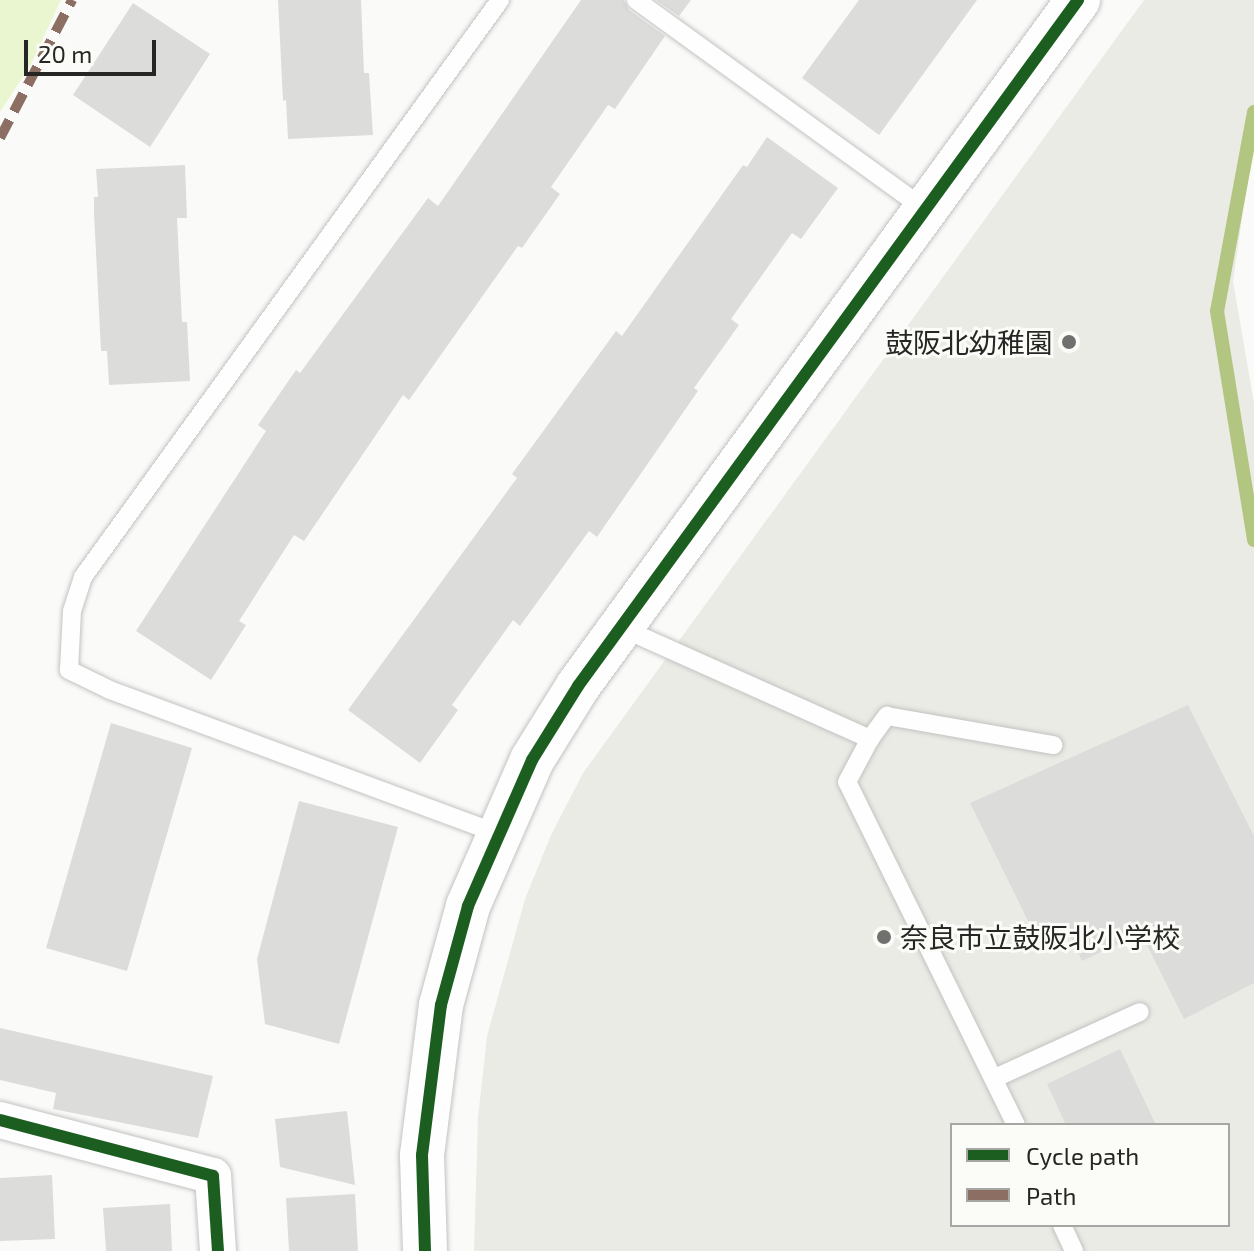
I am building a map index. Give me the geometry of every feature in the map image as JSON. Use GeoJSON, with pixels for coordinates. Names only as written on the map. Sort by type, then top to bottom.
{"type":"FeatureCollection","features":[{"type":"Feature","properties":{"kind":"street"},"geometry":{"type":"LineString","coordinates":[[425,1251],[422,1155],[441,1005],[468,906],[532,760],[578,686],[923,208],[1078,0]]}},
{"type":"Feature","properties":{"kind":"street"},"geometry":{"type":"LineString","coordinates":[[0,1120],[213,1176],[218,1251]]}},
{"type":"Feature","properties":{"kind":"lane"},"geometry":{"type":"LineString","coordinates":[[499,834],[110,690],[69,670],[72,611],[83,577],[500,0]]}},
{"type":"Feature","properties":{"kind":"lane"},"geometry":{"type":"LineString","coordinates":[[636,0],[923,208]]}},
{"type":"Feature","properties":{"kind":"lane"},"geometry":{"type":"LineString","coordinates":[[622,628],[870,739]]}},
{"type":"Feature","properties":{"kind":"lane"},"geometry":{"type":"LineString","coordinates":[[1015,1123],[847,782],[870,739],[887,716],[1054,745]]}},
{"type":"Feature","properties":{"kind":"lane"},"geometry":{"type":"LineString","coordinates":[[995,1078],[1140,1012]]}},
{"type":"Feature","properties":{"kind":"lane"},"geometry":{"type":"LineString","coordinates":[[1063,1227],[1074,1251]]}},
{"type":"Feature","properties":{"kind":"shaded area","name":"奈良市立鼓阪北小学校"},"geometry":{"type":"Polygon","coordinates":[[[1144,0],[1254,0],[1254,137],[1233,281],[1254,403],[1254,1251],[474,1251],[478,1117],[487,1036],[525,899],[551,835],[583,773],[1144,0]]]}},
{"type":"Feature","properties":{"kind":"green space"},"geometry":{"type":"Polygon","coordinates":[[[0,0],[61,0],[30,66],[0,112],[0,0]]]}},
{"type":"Feature","properties":{"kind":"building"},"geometry":{"type":"Polygon","coordinates":[[[278,0],[361,0],[364,73],[369,73],[373,135],[288,139],[278,0]]]}},
{"type":"Feature","properties":{"kind":"building"},"geometry":{"type":"Polygon","coordinates":[[[581,0],[624,0],[629,10],[665,36],[615,109],[608,105],[551,187],[560,194],[522,248],[518,246],[409,400],[403,395],[304,541],[294,535],[239,621],[246,625],[211,680],[136,631],[266,431],[258,425],[296,370],[300,373],[428,198],[438,206],[581,0]]]}},
{"type":"Feature","properties":{"kind":"building"},"geometry":{"type":"Polygon","coordinates":[[[656,0],[691,0],[679,16],[656,0]]]}},
{"type":"Feature","properties":{"kind":"building"},"geometry":{"type":"Polygon","coordinates":[[[859,0],[977,0],[879,135],[802,78],[859,0]]]}},
{"type":"Feature","properties":{"kind":"building"},"geometry":{"type":"Polygon","coordinates":[[[133,3],[210,54],[150,147],[73,95],[133,3]]]}},
{"type":"Feature","properties":{"kind":"building"},"geometry":{"type":"Polygon","coordinates":[[[767,137],[838,188],[801,239],[792,233],[731,319],[739,325],[694,388],[698,391],[597,537],[589,531],[520,626],[513,620],[452,705],[458,710],[420,763],[348,710],[517,478],[512,474],[616,331],[622,336],[743,165],[747,167],[767,137]]]}},
{"type":"Feature","properties":{"kind":"building"},"geometry":{"type":"Polygon","coordinates":[[[185,165],[187,218],[177,218],[182,322],[187,322],[190,381],[109,385],[107,351],[101,351],[94,213],[94,197],[98,197],[96,169],[185,165]]]}},
{"type":"Feature","properties":{"kind":"building"},"geometry":{"type":"Polygon","coordinates":[[[1188,705],[1254,836],[1254,983],[1184,1019],[1141,933],[1082,961],[1065,924],[1036,937],[970,803],[1188,705]]]}},
{"type":"Feature","properties":{"kind":"building"},"geometry":{"type":"Polygon","coordinates":[[[111,723],[192,748],[127,971],[46,948],[111,723]]]}},
{"type":"Feature","properties":{"kind":"building"},"geometry":{"type":"Polygon","coordinates":[[[299,801],[398,827],[339,1044],[265,1024],[257,959],[299,801]]]}},
{"type":"Feature","properties":{"kind":"building"},"geometry":{"type":"Polygon","coordinates":[[[0,1028],[213,1076],[198,1138],[53,1109],[56,1093],[0,1080],[0,1028]]]}},
{"type":"Feature","properties":{"kind":"building"},"geometry":{"type":"Polygon","coordinates":[[[1120,1049],[1155,1123],[1065,1123],[1047,1084],[1120,1049]]]}},
{"type":"Feature","properties":{"kind":"building"},"geometry":{"type":"Polygon","coordinates":[[[347,1111],[355,1185],[280,1167],[275,1119],[347,1111]]]}},
{"type":"Feature","properties":{"kind":"building"},"geometry":{"type":"Polygon","coordinates":[[[52,1175],[55,1239],[0,1241],[0,1178],[52,1175]]]}},
{"type":"Feature","properties":{"kind":"building"},"geometry":{"type":"Polygon","coordinates":[[[355,1194],[358,1251],[289,1251],[286,1198],[355,1194]]]}},
{"type":"Feature","properties":{"kind":"building"},"geometry":{"type":"Polygon","coordinates":[[[170,1204],[172,1251],[106,1251],[103,1208],[170,1204]]]}},
{"type":"Feature","properties":{"kind":"waterway"},"geometry":{"type":"LineString","coordinates":[[1254,112],[1217,311],[1254,540]]}},
{"type":"Feature","properties":{"kind":"marked path"},"geometry":{"type":"LineString","coordinates":[[0,138],[72,0]]}},
{"type":"Feature","properties":{"kind":"cycle path"},"geometry":{"type":"LineString","coordinates":[[425,1251],[422,1155],[441,1005],[468,906],[532,760],[578,686],[1078,0]]}},
{"type":"Feature","properties":{"kind":"cycle path"},"geometry":{"type":"LineString","coordinates":[[0,1120],[213,1176],[218,1251]]}},
{"type":"Feature","properties":{"kind":"place","name":"鼓阪北幼稚園"},"geometry":{"type":"Point","coordinates":[1069,342]}},
{"type":"Feature","properties":{"kind":"place","name":"奈良市立鼓阪北小学校"},"geometry":{"type":"Point","coordinates":[884,937]}}]}
